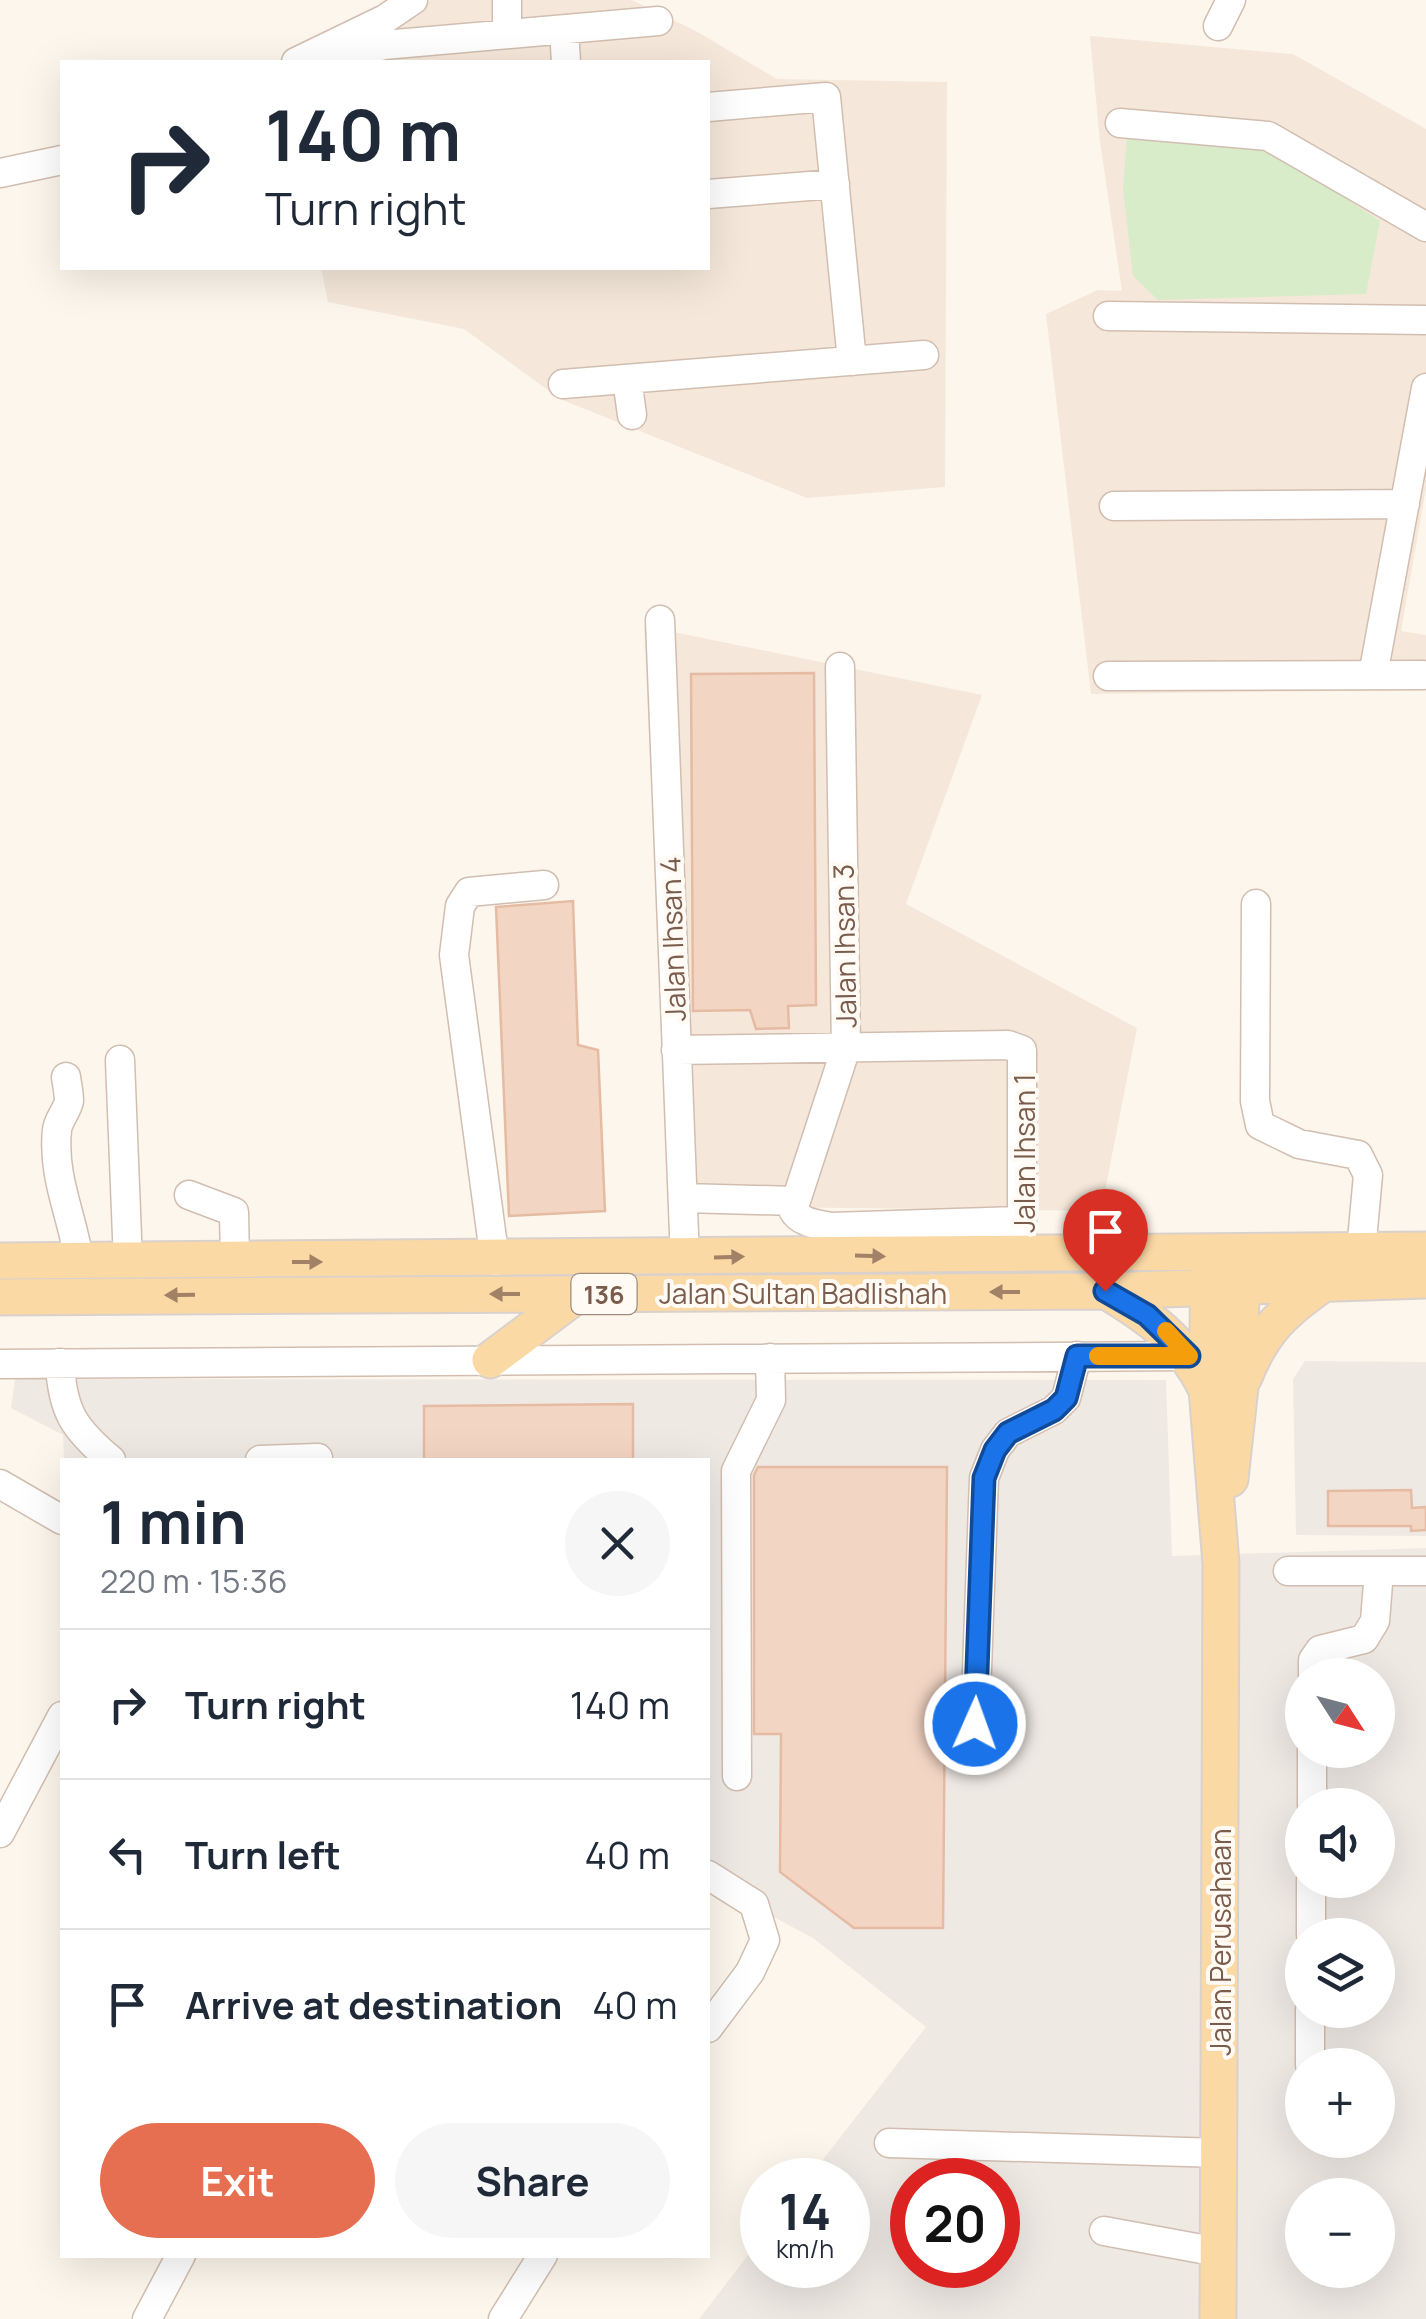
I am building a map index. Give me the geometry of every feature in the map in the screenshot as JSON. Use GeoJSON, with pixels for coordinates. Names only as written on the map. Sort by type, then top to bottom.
{"type":"FeatureCollection","features":[{"type":"Feature","properties":{"kind":"main road","name":"Jalan Sultan Badlishah"},"geometry":{"type":"LineString","coordinates":[[0,1297],[1105,1291],[1225,1269],[1361,1251],[1426,1250]]}},
{"type":"Feature","properties":{"kind":"main road","name":"Jalan Sultan Badlishah"},"geometry":{"type":"LineString","coordinates":[[0,1262],[495,1262],[822,1254],[1024,1256],[1225,1269],[1327,1281],[1426,1280]]}},
{"type":"Feature","properties":{"kind":"main road","name":"Jalan Perusahaan"},"geometry":{"type":"LineString","coordinates":[[1218,2319],[1225,1269]]}},
{"type":"Feature","properties":{"kind":"main road"},"geometry":{"type":"LineString","coordinates":[[1105,1291],[1147,1315],[1223,1388],[1289,1307],[1327,1281]]}},
{"type":"Feature","properties":{"kind":"main road"},"geometry":{"type":"LineString","coordinates":[[490,1360],[578,1294]]}},
{"type":"Feature","properties":{"kind":"street"},"geometry":{"type":"LineString","coordinates":[[311,59],[414,0]]}},
{"type":"Feature","properties":{"kind":"street"},"geometry":{"type":"LineString","coordinates":[[507,0],[507,34]]}},
{"type":"Feature","properties":{"kind":"street"},"geometry":{"type":"LineString","coordinates":[[1218,26],[1231,0]]}},
{"type":"Feature","properties":{"kind":"street"},"geometry":{"type":"LineString","coordinates":[[348,60],[362,51],[384,46],[658,21]]}},
{"type":"Feature","properties":{"kind":"street"},"geometry":{"type":"LineString","coordinates":[[564,30],[566,60]]}},
{"type":"Feature","properties":{"kind":"street"},"geometry":{"type":"LineString","coordinates":[[710,107],[826,97],[852,361]]}},
{"type":"Feature","properties":{"kind":"street"},"geometry":{"type":"LineString","coordinates":[[1120,123],[1268,136],[1426,227]]}},
{"type":"Feature","properties":{"kind":"street"},"geometry":{"type":"LineString","coordinates":[[0,172],[60,160]]}},
{"type":"Feature","properties":{"kind":"street"},"geometry":{"type":"LineString","coordinates":[[710,194],[835,184]]}},
{"type":"Feature","properties":{"kind":"street"},"geometry":{"type":"LineString","coordinates":[[1108,316],[1426,320]]}},
{"type":"Feature","properties":{"kind":"street"},"geometry":{"type":"LineString","coordinates":[[563,384],[924,355]]}},
{"type":"Feature","properties":{"kind":"street"},"geometry":{"type":"LineString","coordinates":[[627,379],[632,415]]}},
{"type":"Feature","properties":{"kind":"street"},"geometry":{"type":"LineString","coordinates":[[1373,675],[1426,388]]}},
{"type":"Feature","properties":{"kind":"street"},"geometry":{"type":"LineString","coordinates":[[1114,506],[1405,504]]}},
{"type":"Feature","properties":{"kind":"street","name":"Jalan Ihsan 4"},"geometry":{"type":"LineString","coordinates":[[660,620],[685,1259]]}},
{"type":"Feature","properties":{"kind":"street","name":"Jalan Ihsan 3"},"geometry":{"type":"LineString","coordinates":[[796,1208],[846,1048],[840,667]]}},
{"type":"Feature","properties":{"kind":"street"},"geometry":{"type":"LineString","coordinates":[[1108,676],[1423,675]]}},
{"type":"Feature","properties":{"kind":"street"},"geometry":{"type":"LineString","coordinates":[[495,1262],[454,955],[460,906],[469,892],[544,885]]}},
{"type":"Feature","properties":{"kind":"street"},"geometry":{"type":"LineString","coordinates":[[1256,904],[1255,1101],[1260,1125],[1300,1144],[1358,1155],[1368,1175],[1361,1251]]}},
{"type":"Feature","properties":{"kind":"street","name":"Jalan Ihsan 1"},"geometry":{"type":"LineString","coordinates":[[846,1048],[1008,1045],[1022,1050],[1024,1256]]}},
{"type":"Feature","properties":{"kind":"street"},"geometry":{"type":"LineString","coordinates":[[676,1050],[846,1048]]}},
{"type":"Feature","properties":{"kind":"street"},"geometry":{"type":"LineString","coordinates":[[120,1060],[128,1262]]}},
{"type":"Feature","properties":{"kind":"street"},"geometry":{"type":"LineString","coordinates":[[66,1077],[69,1101],[56,1126],[60,1195],[65,1214],[74,1226],[79,1262]]}},
{"type":"Feature","properties":{"kind":"street"},"geometry":{"type":"LineString","coordinates":[[189,1195],[234,1212],[235,1262]]}},
{"type":"Feature","properties":{"kind":"street"},"geometry":{"type":"LineString","coordinates":[[684,1198],[796,1208],[831,1227],[1022,1221]]}},
{"type":"Feature","properties":{"kind":"street"},"geometry":{"type":"LineString","coordinates":[[975,1724],[984,1478],[995,1450],[1008,1433],[1054,1410],[1066,1398],[1077,1356]]}},
{"type":"Feature","properties":{"kind":"street"},"geometry":{"type":"LineString","coordinates":[[0,1364],[1189,1356]]}},
{"type":"Feature","properties":{"kind":"street"},"geometry":{"type":"LineString","coordinates":[[736,1776],[736,1471],[770,1400],[770,1358]]}},
{"type":"Feature","properties":{"kind":"street"},"geometry":{"type":"LineString","coordinates":[[60,1363],[61,1397],[68,1412],[88,1440],[108,1458]]}},
{"type":"Feature","properties":{"kind":"street"},"geometry":{"type":"LineString","coordinates":[[0,1484],[60,1519]]}},
{"type":"Feature","properties":{"kind":"street"},"geometry":{"type":"LineString","coordinates":[[1288,1571],[1426,1571]]}},
{"type":"Feature","properties":{"kind":"street"},"geometry":{"type":"LineString","coordinates":[[1314,1658],[1320,1650],[1364,1639],[1375,1620],[1379,1571]]}},
{"type":"Feature","properties":{"kind":"street"},"geometry":{"type":"LineString","coordinates":[[0,1833],[10,1788],[60,1719]]}},
{"type":"Feature","properties":{"kind":"street"},"geometry":{"type":"LineString","coordinates":[[710,1875],[754,1904],[766,1940],[750,1972],[710,2025]]}},
{"type":"Feature","properties":{"kind":"street"},"geometry":{"type":"LineString","coordinates":[[889,2143],[1219,2154]]}},
{"type":"Feature","properties":{"kind":"street"},"geometry":{"type":"LineString","coordinates":[[1104,2232],[1218,2252]]}},
{"type":"Feature","properties":{"kind":"street"},"geometry":{"type":"LineString","coordinates":[[147,2319],[179,2258]]}},
{"type":"Feature","properties":{"kind":"street"},"geometry":{"type":"LineString","coordinates":[[504,2319],[542,2258]]}},
{"type":"Feature","properties":{"kind":"shaded area"},"geometry":{"type":"Polygon","coordinates":[[[431,0],[632,0],[694,30],[777,79],[947,82],[945,487],[807,498],[560,399],[464,329],[328,302],[321,270],[710,270],[710,60],[328,60],[431,0]]]}},
{"type":"Feature","properties":{"kind":"shaded area"},"geometry":{"type":"Polygon","coordinates":[[[1090,36],[1293,54],[1426,129],[1426,488],[1401,631],[1426,635],[1426,690],[1091,694],[1046,314],[1098,290],[1122,291],[1100,142],[1090,36]]]}},
{"type":"Feature","properties":{"kind":"shaded area"},"geometry":{"type":"Polygon","coordinates":[[[644,626],[982,695],[906,904],[1137,1028],[1101,1211],[671,1206],[644,626]]]}},
{"type":"Feature","properties":{"kind":"shaded area"},"geometry":{"type":"Polygon","coordinates":[[[1305,1361],[1426,1362],[1426,1536],[1296,1535],[1293,1379],[1305,1361]]]}},
{"type":"Feature","properties":{"kind":"shaded area"},"geometry":{"type":"Polygon","coordinates":[[[15,1379],[1166,1380],[1172,1556],[1426,1548],[1426,2319],[699,2319],[740,2266],[740,2288],[870,2288],[870,2158],[824,2158],[926,2027],[813,1938],[710,1883],[710,1458],[64,1458],[63,1435],[11,1408],[15,1379]]]}},
{"type":"Feature","properties":{"kind":"green space"},"geometry":{"type":"Polygon","coordinates":[[[1127,138],[1265,146],[1380,221],[1366,294],[1158,300],[1133,276],[1123,189],[1127,138]]]}},
{"type":"Feature","properties":{"kind":"building"},"geometry":{"type":"Polygon","coordinates":[[[814,673],[816,1005],[788,1006],[789,1028],[756,1029],[750,1010],[693,1011],[691,674],[814,673]]]}},
{"type":"Feature","properties":{"kind":"building"},"geometry":{"type":"Polygon","coordinates":[[[573,901],[578,1045],[598,1050],[605,1211],[509,1216],[496,907],[573,901]]]}},
{"type":"Feature","properties":{"kind":"building"},"geometry":{"type":"Polygon","coordinates":[[[633,1404],[633,1458],[424,1458],[424,1406],[633,1404]]]}},
{"type":"Feature","properties":{"kind":"building"},"geometry":{"type":"Polygon","coordinates":[[[758,1467],[947,1467],[943,1928],[854,1928],[780,1872],[781,1734],[754,1734],[754,1475],[758,1467]]]}},
{"type":"Feature","properties":{"kind":"building"},"geometry":{"type":"Polygon","coordinates":[[[1411,1490],[1412,1508],[1426,1507],[1426,1530],[1411,1531],[1411,1526],[1328,1526],[1328,1491],[1411,1490]]]}},
{"type":"Feature","properties":{"kind":"slow traffic"},"geometry":{"type":"LineString","coordinates":[[1098,1356],[1189,1356],[1166,1331]]}},
{"type":"Feature","properties":{"kind":"route"},"geometry":{"type":"LineString","coordinates":[[975,1724],[984,1478],[995,1450],[1008,1433],[1054,1410],[1066,1398],[1077,1356],[1189,1356],[1147,1315],[1105,1291]]}}]}
